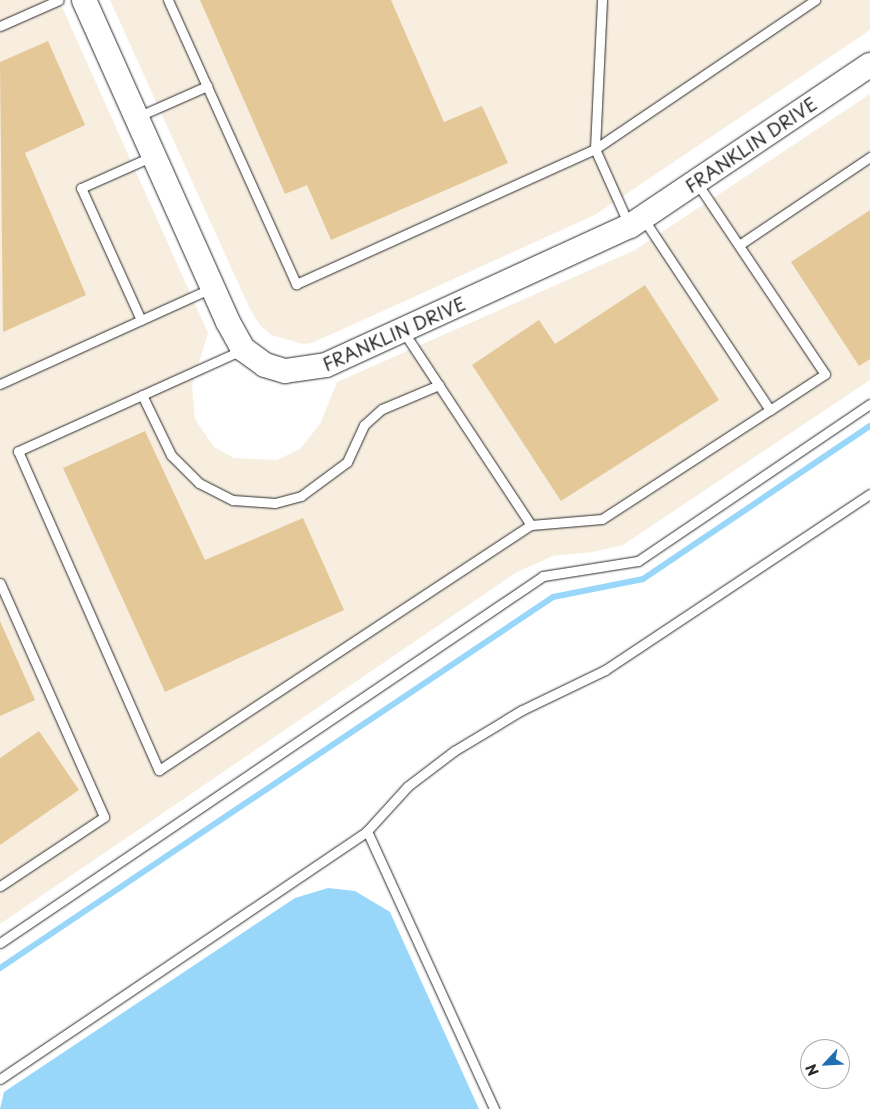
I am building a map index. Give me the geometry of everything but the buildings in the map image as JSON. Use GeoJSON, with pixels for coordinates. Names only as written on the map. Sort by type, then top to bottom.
{"type":"FeatureCollection","features":[{"type":"Feature","properties":{"kind":"street","name":"FRANKLIN DRIVE"},"geometry":{"type":"LineString","coordinates":[[84,0],[213,288],[243,349],[265,365],[285,371],[326,366],[636,222],[870,65]]}},
{"type":"Feature","properties":{"kind":"lane"},"geometry":{"type":"LineString","coordinates":[[0,26],[59,0]]}},
{"type":"Feature","properties":{"kind":"lane"},"geometry":{"type":"LineString","coordinates":[[168,0],[296,284],[595,149],[815,0]]}},
{"type":"Feature","properties":{"kind":"lane"},"geometry":{"type":"LineString","coordinates":[[602,0],[595,149],[636,222],[770,410]]}},
{"type":"Feature","properties":{"kind":"lane"},"geometry":{"type":"LineString","coordinates":[[136,117],[207,86]]}},
{"type":"Feature","properties":{"kind":"lane"},"geometry":{"type":"LineString","coordinates":[[141,320],[81,188],[153,156]]}},
{"type":"Feature","properties":{"kind":"lane"},"geometry":{"type":"LineString","coordinates":[[739,245],[870,157]]}},
{"type":"Feature","properties":{"kind":"lane"},"geometry":{"type":"LineString","coordinates":[[243,349],[18,451],[159,770],[531,525],[602,519],[825,374],[696,183]]}},
{"type":"Feature","properties":{"kind":"lane"},"geometry":{"type":"LineString","coordinates":[[0,384],[213,288]]}},
{"type":"Feature","properties":{"kind":"lane"},"geometry":{"type":"LineString","coordinates":[[403,331],[531,525]]}},
{"type":"Feature","properties":{"kind":"lane"},"geometry":{"type":"LineString","coordinates":[[142,395],[171,456],[199,484],[233,500],[275,503],[301,496],[347,462],[364,425],[382,409],[439,385]]}},
{"type":"Feature","properties":{"kind":"lane"},"geometry":{"type":"LineString","coordinates":[[0,943],[543,576],[638,561],[870,404]]}},
{"type":"Feature","properties":{"kind":"lane"},"geometry":{"type":"LineString","coordinates":[[0,1079],[367,831],[408,786],[454,751],[522,710],[605,670],[870,494]]}},
{"type":"Feature","properties":{"kind":"lane"},"geometry":{"type":"LineString","coordinates":[[0,583],[104,817],[0,886]]}},
{"type":"Feature","properties":{"kind":"lane"},"geometry":{"type":"LineString","coordinates":[[367,831],[494,1109]]}},
{"type":"Feature","properties":{"kind":"shaded area"},"geometry":{"type":"Polygon","coordinates":[[[0,0],[59,0],[208,333],[192,385],[195,419],[214,447],[234,458],[277,460],[300,449],[320,424],[337,382],[635,250],[870,94],[870,380],[623,545],[593,552],[553,556],[517,572],[0,924],[0,0]]]}},
{"type":"Feature","properties":{"kind":"shaded area"},"geometry":{"type":"Polygon","coordinates":[[[110,0],[870,0],[870,30],[595,215],[312,343],[303,344],[271,335],[259,324],[249,307],[110,0]]]}},
{"type":"Feature","properties":{"kind":"water"},"geometry":{"type":"Polygon","coordinates":[[[328,888],[355,891],[390,912],[479,1109],[0,1109],[4,1092],[295,898],[328,888]]]}},
{"type":"Feature","properties":{"kind":"waterway"},"geometry":{"type":"LineString","coordinates":[[0,968],[553,597],[643,579],[870,426]]}}]}
